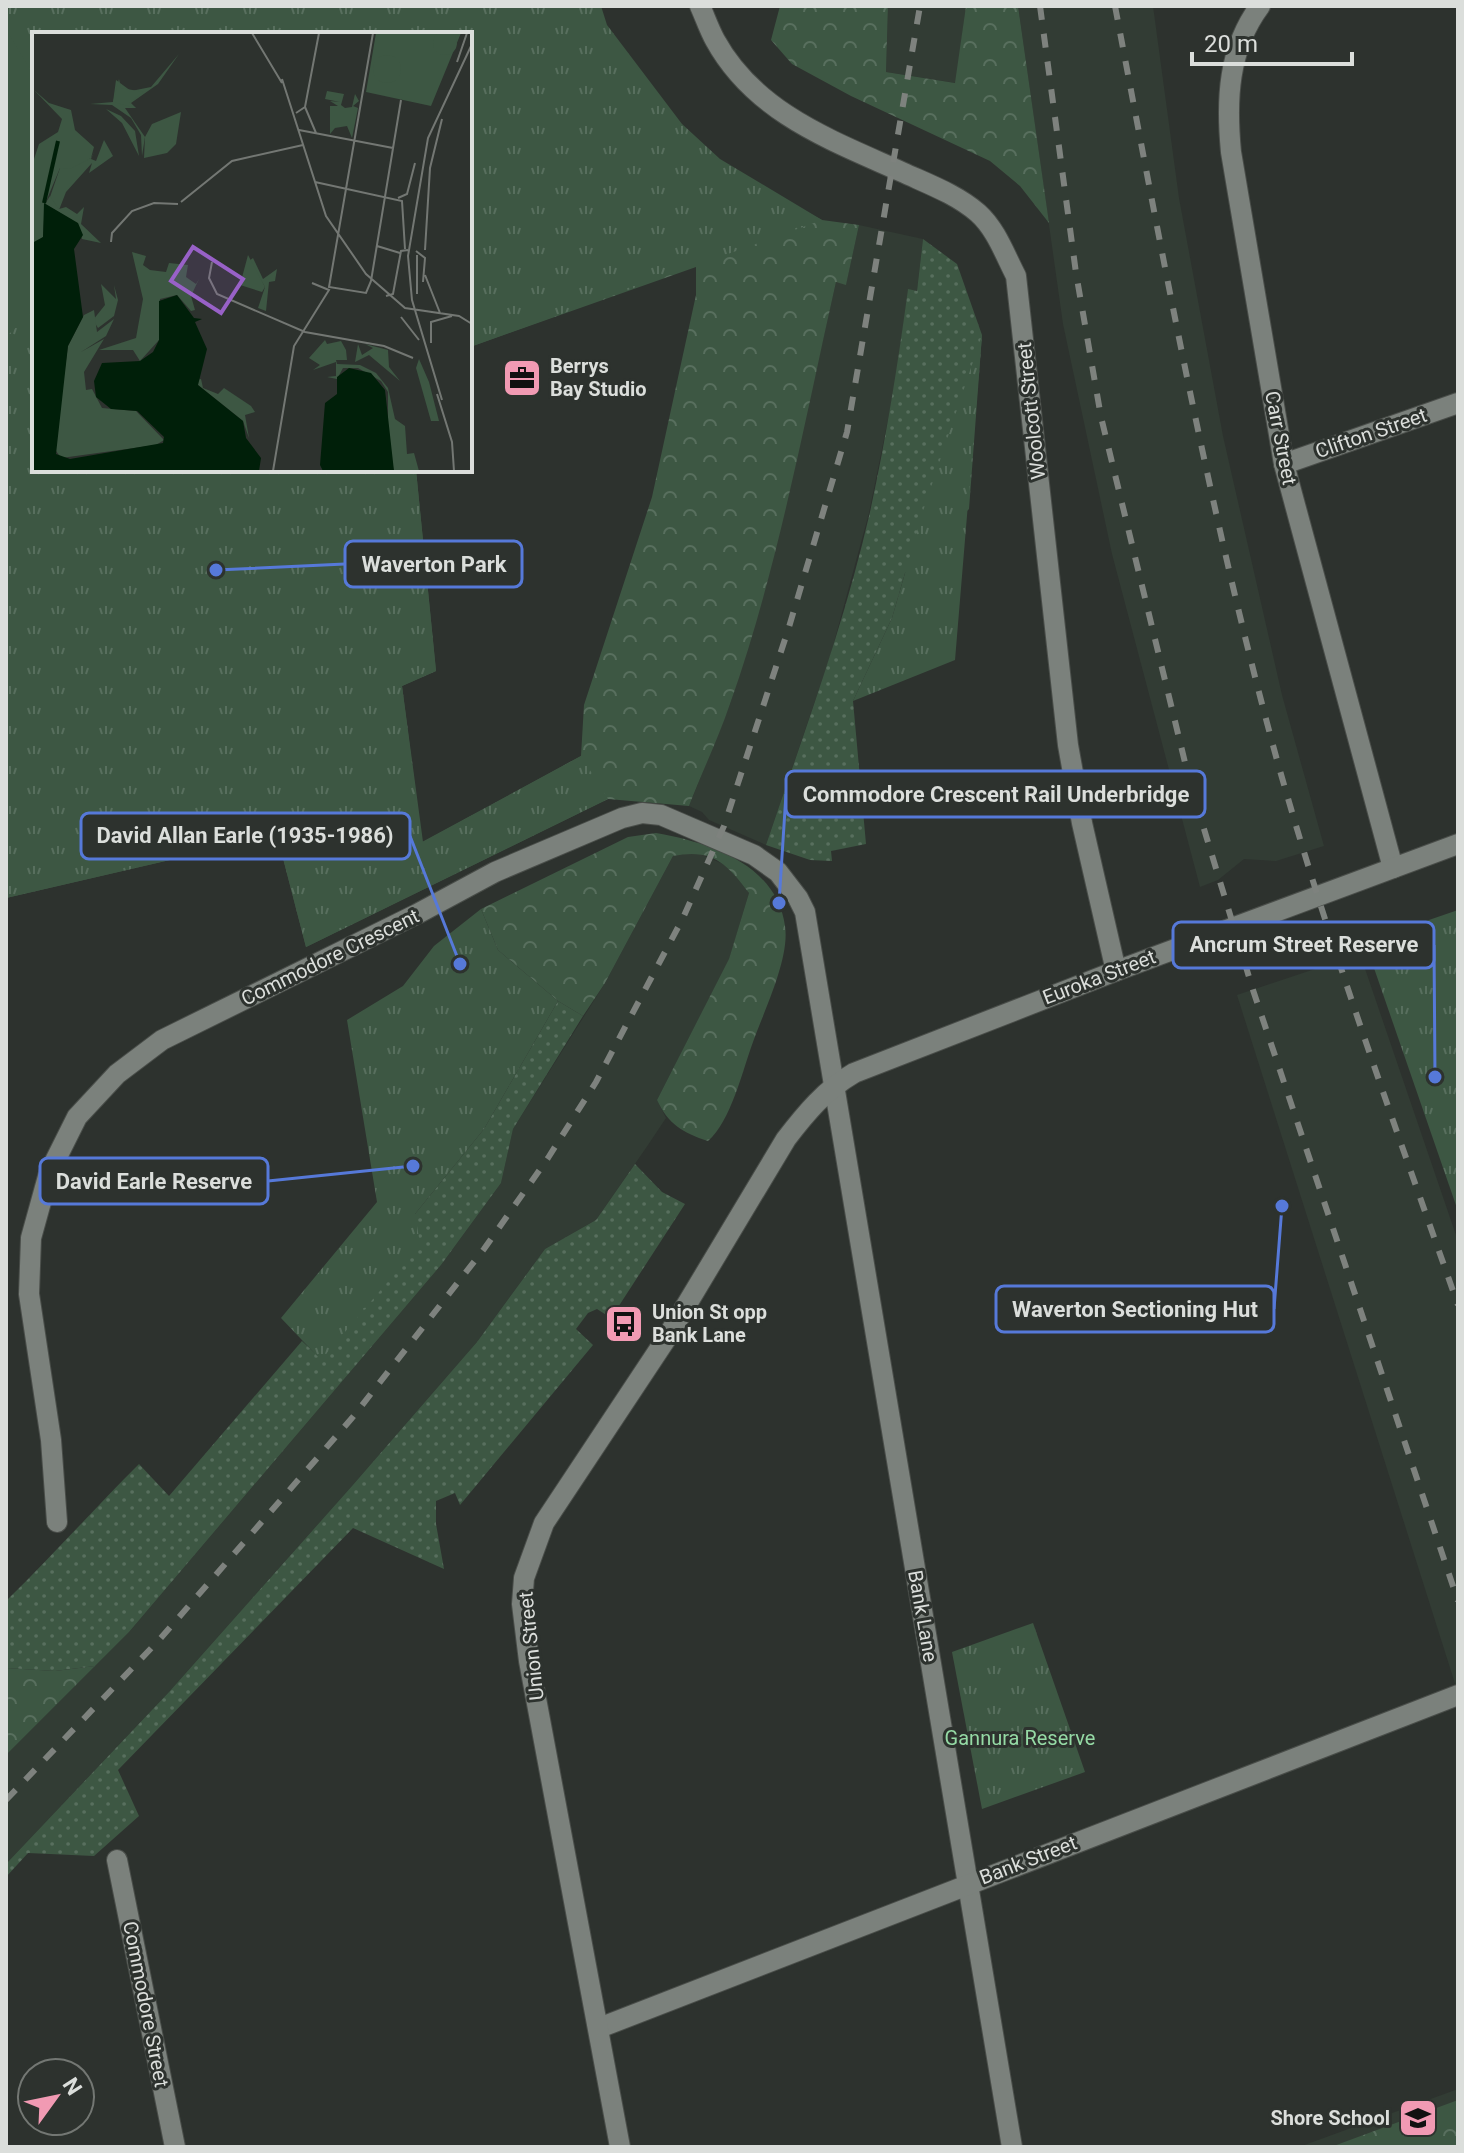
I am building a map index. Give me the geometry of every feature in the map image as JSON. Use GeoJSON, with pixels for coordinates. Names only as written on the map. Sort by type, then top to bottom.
{"type":"FeatureCollection","features":[{"type":"Feature","properties":{"kind":"street","name":"Woolcott Street"},"geometry":{"type":"LineString","coordinates":[[700,6],[715,40],[737,73],[766,100],[805,129],[956,197],[980,215],[999,241],[1016,276],[1068,745],[1082,823],[1116,971]]}},
{"type":"Feature","properties":{"kind":"street","name":"Carr Street"},"geometry":{"type":"LineString","coordinates":[[1260,6],[1249,21],[1238,46],[1230,77],[1227,113],[1231,152],[1284,464],[1393,868]]}},
{"type":"Feature","properties":{"kind":"street","name":"Clifton Street"},"geometry":{"type":"LineString","coordinates":[[1284,464],[1458,403]]}},
{"type":"Feature","properties":{"kind":"street","name":"Commodore Crescent"},"geometry":{"type":"LineString","coordinates":[[57,1522],[51,1440],[29,1294],[31,1238],[49,1173],[77,1117],[117,1074],[162,1040],[495,872],[622,818],[642,813],[661,815],[754,855],[778,872],[798,898],[805,912],[834,1085]]}},
{"type":"Feature","properties":{"kind":"street","name":"Euroka Street"},"geometry":{"type":"LineString","coordinates":[[834,1085],[854,1073],[1116,971],[1458,844]]}},
{"type":"Feature","properties":{"kind":"street","name":"Bank Lane"},"geometry":{"type":"LineString","coordinates":[[834,1085],[1012,2147]]}},
{"type":"Feature","properties":{"kind":"street","name":"Union Street"},"geometry":{"type":"LineString","coordinates":[[620,2147],[529,1661],[522,1604],[524,1578],[544,1523],[666,1339],[786,1139],[809,1109],[834,1085]]}},
{"type":"Feature","properties":{"kind":"street","name":"Bank Street"},"geometry":{"type":"LineString","coordinates":[[599,2028],[1454,1696]]}},
{"type":"Feature","properties":{"kind":"street","name":"Commodore Street"},"geometry":{"type":"LineString","coordinates":[[117,1860],[175,2147]]}},
{"type":"Feature","properties":{"kind":"shaded area"},"geometry":{"type":"Polygon","coordinates":[[[888,6],[966,6],[956,83],[886,72],[888,6]]]}},
{"type":"Feature","properties":{"kind":"shaded area"},"geometry":{"type":"Polygon","coordinates":[[[1018,6],[1153,6],[1179,198],[1223,436],[1282,695],[1324,846],[1276,861],[1244,859],[1218,880],[1200,887],[1112,554],[1063,324],[1018,6]]]}},
{"type":"Feature","properties":{"kind":"shaded area"},"geometry":{"type":"Polygon","coordinates":[[[859,225],[923,239],[917,291],[908,290],[896,380],[869,513],[830,657],[766,845],[709,820],[702,812],[689,806],[730,704],[751,635],[775,549],[836,282],[846,284],[859,225]]]}},
{"type":"Feature","properties":{"kind":"shaded area"},"geometry":{"type":"Polygon","coordinates":[[[695,852],[728,866],[749,893],[729,960],[657,1100],[666,1118],[648,1145],[596,1220],[545,1249],[477,1342],[352,1486],[169,1692],[6,1864],[6,1755],[129,1632],[441,1265],[501,1183],[513,1129],[605,983],[673,856],[695,852]]]}},
{"type":"Feature","properties":{"kind":"shaded area"},"geometry":{"type":"Polygon","coordinates":[[[1360,954],[1458,1241],[1458,1693],[1237,995],[1360,954]]]}},
{"type":"Feature","properties":{"kind":"shaded area","name":"Shore School"},"geometry":{"type":"Polygon","coordinates":[[[1458,2089],[1458,2147],[1299,2147],[1458,2089]]]}},
{"type":"Feature","properties":{"kind":"green space"},"geometry":{"type":"Polygon","coordinates":[[[6,6],[601,6],[607,25],[682,124],[720,159],[822,220],[472,346],[472,32],[32,32],[32,472],[416,472],[436,671],[402,686],[422,842],[581,756],[608,799],[306,947],[277,835],[6,898],[6,6]]]}},
{"type":"Feature","properties":{"kind":"green space"},"geometry":{"type":"Polygon","coordinates":[[[780,6],[888,6],[886,72],[955,83],[966,6],[1018,6],[1049,223],[1020,186],[990,161],[851,96],[792,64],[771,40],[780,6]]]}},
{"type":"Feature","properties":{"kind":"green space"},"geometry":{"type":"Polygon","coordinates":[[[6,29],[32,73],[32,312],[6,337],[6,29]]]}},
{"type":"Feature","properties":{"kind":"green space"},"geometry":{"type":"Polygon","coordinates":[[[790,203],[822,220],[859,225],[846,285],[836,282],[789,495],[747,653],[689,806],[608,799],[306,947],[277,835],[6,898],[6,449],[32,468],[32,472],[416,472],[436,671],[402,686],[423,842],[581,756],[584,705],[652,497],[696,295],[696,267],[472,346],[790,203]]]}},
{"type":"Feature","properties":{"kind":"green space"},"geometry":{"type":"Polygon","coordinates":[[[923,239],[957,264],[982,335],[969,509],[905,573],[892,618],[853,701],[866,844],[831,851],[832,861],[810,860],[766,845],[860,555],[886,429],[908,289],[917,291],[923,239]]]}},
{"type":"Feature","properties":{"kind":"green space"},"geometry":{"type":"Polygon","coordinates":[[[982,335],[955,660],[853,701],[892,618],[924,508],[982,335]]]}},
{"type":"Feature","properties":{"kind":"green space"},"geometry":{"type":"Polygon","coordinates":[[[656,833],[718,850],[754,872],[769,887],[779,905],[785,926],[784,953],[775,984],[729,1109],[708,1141],[677,1126],[657,1100],[729,959],[749,893],[726,866],[699,854],[673,856],[605,983],[583,1016],[558,1001],[498,950],[481,909],[628,837],[656,833]]]}},
{"type":"Feature","properties":{"kind":"green space"},"geometry":{"type":"Polygon","coordinates":[[[481,909],[498,950],[558,1001],[484,1129],[415,1214],[420,1244],[321,1360],[281,1318],[377,1202],[347,1020],[403,986],[434,946],[481,909]]]}},
{"type":"Feature","properties":{"kind":"green space"},"geometry":{"type":"Polygon","coordinates":[[[1458,910],[1458,1211],[1365,942],[1458,910]]]}},
{"type":"Feature","properties":{"kind":"green space"},"geometry":{"type":"Polygon","coordinates":[[[558,1001],[583,1016],[513,1129],[501,1183],[441,1265],[129,1632],[95,1666],[55,1671],[6,1668],[6,1601],[139,1464],[169,1496],[302,1341],[321,1359],[415,1214],[484,1129],[558,1001]]]}},
{"type":"Feature","properties":{"kind":"green space"},"geometry":{"type":"Polygon","coordinates":[[[635,1164],[662,1192],[685,1204],[611,1318],[597,1309],[588,1313],[576,1329],[593,1345],[460,1505],[455,1493],[436,1501],[436,1524],[444,1569],[353,1528],[118,1770],[139,1816],[94,1856],[28,1853],[6,1877],[6,1864],[169,1692],[477,1342],[545,1249],[596,1220],[635,1164]]]}},
{"type":"Feature","properties":{"kind":"green space","name":"Gannura Reserve"},"geometry":{"type":"Polygon","coordinates":[[[1033,1623],[1085,1772],[982,1809],[952,1652],[1033,1623]]]}},
{"type":"Feature","properties":{"kind":"green space"},"geometry":{"type":"Polygon","coordinates":[[[95,1666],[6,1755],[6,1668],[55,1671],[95,1666]]]}},
{"type":"Feature","properties":{"kind":"green space","name":"Shore School"},"geometry":{"type":"Polygon","coordinates":[[[1458,2100],[1458,2147],[1331,2147],[1458,2100]]]}},
{"type":"Feature","properties":{"kind":"railway"},"geometry":{"type":"LineString","coordinates":[[6,1800],[160,1639],[352,1418],[484,1249],[548,1158],[596,1082],[683,918],[724,826],[789,627],[847,432],[920,6]]}},
{"type":"Feature","properties":{"kind":"railway"},"geometry":{"type":"LineString","coordinates":[[1040,6],[1076,273],[1101,417],[1190,783],[1253,990],[1458,1601]]}},
{"type":"Feature","properties":{"kind":"railway"},"geometry":{"type":"LineString","coordinates":[[1115,6],[1169,290],[1252,667],[1297,828],[1340,965],[1458,1305]]}},
{"type":"Feature","properties":{"kind":"place","name":"Berrys Bay Studio"},"geometry":{"type":"Point","coordinates":[522,378]}},
{"type":"Feature","properties":{"kind":"place","name":"Waverton Park"},"geometry":{"type":"Point","coordinates":[216,570]}},
{"type":"Feature","properties":{"kind":"place","name":"Commodore Crescent Rail Underbridge"},"geometry":{"type":"Point","coordinates":[779,903]}},
{"type":"Feature","properties":{"kind":"place","name":"David Allan Earle (1935-1986)"},"geometry":{"type":"Point","coordinates":[460,964]}},
{"type":"Feature","properties":{"kind":"place","name":"Ancrum Street Reserve"},"geometry":{"type":"Point","coordinates":[1435,1077]}},
{"type":"Feature","properties":{"kind":"place","name":"David Earle Reserve"},"geometry":{"type":"Point","coordinates":[413,1166]}},
{"type":"Feature","properties":{"kind":"place","name":"Waverton Sectioning Hut"},"geometry":{"type":"Point","coordinates":[1282,1206]}},
{"type":"Feature","properties":{"kind":"place","name":"Union St opp Bank Lane"},"geometry":{"type":"Point","coordinates":[624,1324]}},
{"type":"Feature","properties":{"kind":"place","name":"Shore School"},"geometry":{"type":"Point","coordinates":[1418,2118]}}]}
